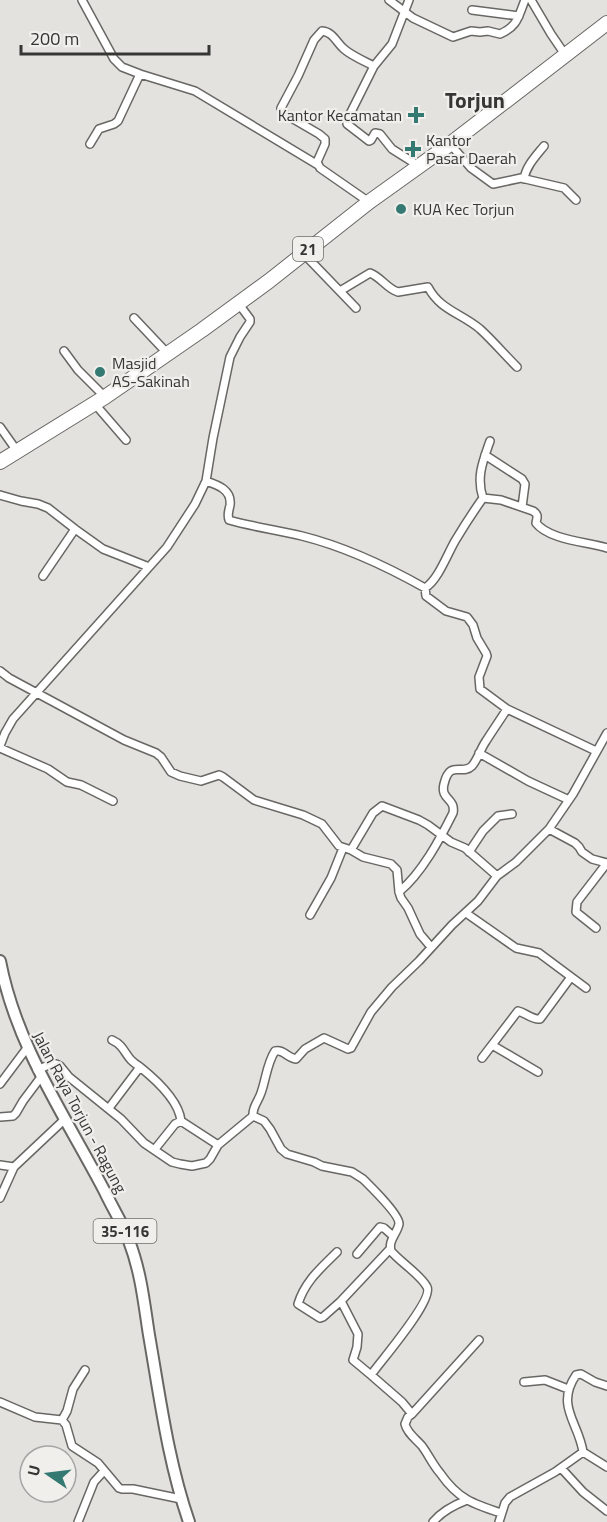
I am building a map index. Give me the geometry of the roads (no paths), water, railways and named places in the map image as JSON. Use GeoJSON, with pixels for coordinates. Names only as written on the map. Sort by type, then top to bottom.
{"type":"FeatureCollection","features":[{"type":"Feature","properties":{"kind":"highway","name":"21"},"geometry":{"type":"LineString","coordinates":[[0,462],[100,400],[168,354],[268,281],[369,202],[450,144],[607,23]]}},
{"type":"Feature","properties":{"kind":"main road","name":"Jalan Raya Torjun - Ragung"},"geometry":{"type":"LineString","coordinates":[[0,961],[4,983],[27,1048],[129,1241],[145,1303],[161,1408],[181,1499],[189,1522]]}},
{"type":"Feature","properties":{"kind":"street"},"geometry":{"type":"LineString","coordinates":[[82,0],[114,59],[122,67],[195,91],[318,165],[369,202]]}},
{"type":"Feature","properties":{"kind":"street"},"geometry":{"type":"LineString","coordinates":[[389,0],[404,12],[456,37],[471,31],[500,34],[510,30],[525,0]]}},
{"type":"Feature","properties":{"kind":"street"},"geometry":{"type":"LineString","coordinates":[[409,0],[392,44],[374,66],[347,124],[369,141],[375,133],[380,134],[392,149],[419,166]]}},
{"type":"Feature","properties":{"kind":"street"},"geometry":{"type":"LineString","coordinates":[[531,0],[566,56]]}},
{"type":"Feature","properties":{"kind":"street"},"geometry":{"type":"LineString","coordinates":[[472,10],[519,16]]}},
{"type":"Feature","properties":{"kind":"street"},"geometry":{"type":"LineString","coordinates":[[318,165],[318,158],[325,140],[320,134],[283,113],[281,108],[314,40],[318,34],[325,31],[333,36],[343,48],[374,66]]}},
{"type":"Feature","properties":{"kind":"street"},"geometry":{"type":"LineString","coordinates":[[90,144],[99,129],[118,121],[140,74]]}},
{"type":"Feature","properties":{"kind":"street"},"geometry":{"type":"LineString","coordinates":[[450,144],[471,168],[493,184],[521,178],[564,188],[576,200]]}},
{"type":"Feature","properties":{"kind":"street"},"geometry":{"type":"LineString","coordinates":[[524,179],[531,162],[544,146]]}},
{"type":"Feature","properties":{"kind":"street"},"geometry":{"type":"LineString","coordinates":[[303,253],[356,308]]}},
{"type":"Feature","properties":{"kind":"street"},"geometry":{"type":"LineString","coordinates":[[340,291],[370,273],[393,291],[428,287],[433,297],[479,328],[517,367]]}},
{"type":"Feature","properties":{"kind":"street"},"geometry":{"type":"LineString","coordinates":[[113,801],[89,789],[67,782],[48,769],[0,747],[13,719],[167,547],[181,527],[206,481],[230,357],[250,322],[238,303]]}},
{"type":"Feature","properties":{"kind":"street"},"geometry":{"type":"LineString","coordinates":[[134,318],[168,354]]}},
{"type":"Feature","properties":{"kind":"street"},"geometry":{"type":"LineString","coordinates":[[64,351],[126,440]]}},
{"type":"Feature","properties":{"kind":"street"},"geometry":{"type":"LineString","coordinates":[[0,427],[17,451]]}},
{"type":"Feature","properties":{"kind":"street"},"geometry":{"type":"LineString","coordinates":[[483,498],[479,479],[490,441]]}},
{"type":"Feature","properties":{"kind":"street"},"geometry":{"type":"LineString","coordinates":[[485,455],[522,479],[525,484],[522,507]]}},
{"type":"Feature","properties":{"kind":"street"},"geometry":{"type":"LineString","coordinates":[[206,481],[221,487],[229,496],[231,500],[229,520],[303,536],[336,546],[380,564],[425,588]]}},
{"type":"Feature","properties":{"kind":"street"},"geometry":{"type":"LineString","coordinates":[[0,495],[48,508],[103,549],[149,567]]}},
{"type":"Feature","properties":{"kind":"street"},"geometry":{"type":"LineString","coordinates":[[425,588],[438,573],[483,498]]}},
{"type":"Feature","properties":{"kind":"street"},"geometry":{"type":"LineString","coordinates":[[483,498],[501,500],[537,513],[538,527],[550,533],[607,548]]}},
{"type":"Feature","properties":{"kind":"street"},"geometry":{"type":"LineString","coordinates":[[43,576],[75,529]]}},
{"type":"Feature","properties":{"kind":"street"},"geometry":{"type":"LineString","coordinates":[[425,588],[426,596],[431,600],[446,610],[467,617],[471,622],[486,653],[479,677],[480,689],[507,709],[596,751]]}},
{"type":"Feature","properties":{"kind":"street"},"geometry":{"type":"LineString","coordinates":[[0,671],[124,740],[156,753],[171,772],[201,780],[223,777],[254,800],[303,815],[322,824],[339,846],[363,857],[395,867],[401,898],[420,934],[430,947]]}},
{"type":"Feature","properties":{"kind":"street"},"geometry":{"type":"LineString","coordinates":[[399,892],[409,883],[441,836],[454,810],[452,802],[443,793],[446,777],[455,769],[462,770],[472,765],[507,709]]}},
{"type":"Feature","properties":{"kind":"street"},"geometry":{"type":"LineString","coordinates":[[0,1117],[13,1116],[39,1073],[51,1064],[56,1064],[109,1108],[144,1143],[172,1162],[192,1166],[206,1163],[219,1145],[253,1116],[253,1109],[275,1051],[296,1059],[305,1049],[323,1038],[348,1049],[351,1048],[371,1012],[392,987],[478,901],[497,876],[522,857],[549,829],[569,800],[607,733]]}},
{"type":"Feature","properties":{"kind":"street"},"geometry":{"type":"LineString","coordinates":[[479,753],[528,782],[569,800]]}},
{"type":"Feature","properties":{"kind":"street"},"geometry":{"type":"LineString","coordinates":[[310,915],[347,849],[373,813],[382,806],[428,825],[441,836],[470,852],[497,876]]}},
{"type":"Feature","properties":{"kind":"street"},"geometry":{"type":"LineString","coordinates":[[470,852],[483,831],[498,816],[512,814]]}},
{"type":"Feature","properties":{"kind":"street"},"geometry":{"type":"LineString","coordinates":[[549,829],[575,843],[591,859],[607,863],[577,902],[575,908],[576,912],[597,928]]}},
{"type":"Feature","properties":{"kind":"street"},"geometry":{"type":"LineString","coordinates":[[466,913],[516,948],[539,953],[586,988]]}},
{"type":"Feature","properties":{"kind":"street"},"geometry":{"type":"LineString","coordinates":[[482,1058],[518,1011],[536,1020],[540,1019],[571,977]]}},
{"type":"Feature","properties":{"kind":"street"},"geometry":{"type":"LineString","coordinates":[[112,1040],[119,1043],[130,1059],[166,1092],[179,1110],[181,1121],[219,1145]]}},
{"type":"Feature","properties":{"kind":"street"},"geometry":{"type":"LineString","coordinates":[[492,1045],[538,1072]]}},
{"type":"Feature","properties":{"kind":"street"},"geometry":{"type":"LineString","coordinates":[[0,1084],[27,1048]]}},
{"type":"Feature","properties":{"kind":"street"},"geometry":{"type":"LineString","coordinates":[[109,1108],[140,1067]]}},
{"type":"Feature","properties":{"kind":"street"},"geometry":{"type":"LineString","coordinates":[[253,1116],[264,1121],[281,1149],[287,1154],[322,1166],[352,1172],[363,1179],[399,1219],[390,1242],[390,1249],[428,1287],[428,1294],[413,1321],[370,1375]]}},
{"type":"Feature","properties":{"kind":"street"},"geometry":{"type":"LineString","coordinates":[[0,1198],[14,1167],[65,1119]]}},
{"type":"Feature","properties":{"kind":"street"},"geometry":{"type":"LineString","coordinates":[[155,1149],[175,1124],[181,1121]]}},
{"type":"Feature","properties":{"kind":"street"},"geometry":{"type":"LineString","coordinates":[[0,1165],[14,1167]]}},
{"type":"Feature","properties":{"kind":"street"},"geometry":{"type":"LineString","coordinates":[[357,1254],[380,1227],[393,1236]]}},
{"type":"Feature","properties":{"kind":"street"},"geometry":{"type":"LineString","coordinates":[[337,1252],[304,1287],[298,1304],[320,1317],[323,1317],[341,1301],[390,1249]]}},
{"type":"Feature","properties":{"kind":"street"},"geometry":{"type":"LineString","coordinates":[[341,1301],[358,1334],[353,1360],[402,1402],[412,1414]]}},
{"type":"Feature","properties":{"kind":"street"},"geometry":{"type":"LineString","coordinates":[[479,1340],[408,1417],[405,1424],[452,1488],[467,1500],[501,1512]]}},
{"type":"Feature","properties":{"kind":"street"},"geometry":{"type":"LineString","coordinates":[[62,1420],[73,1389],[85,1370]]}},
{"type":"Feature","properties":{"kind":"street"},"geometry":{"type":"LineString","coordinates":[[607,1386],[579,1374],[576,1375],[568,1389],[568,1408],[583,1452],[607,1467]]}},
{"type":"Feature","properties":{"kind":"street"},"geometry":{"type":"LineString","coordinates":[[524,1382],[545,1380],[568,1389]]}},
{"type":"Feature","properties":{"kind":"street"},"geometry":{"type":"LineString","coordinates":[[0,1402],[35,1417],[62,1420],[66,1425],[72,1446],[98,1463],[119,1488],[181,1499]]}},
{"type":"Feature","properties":{"kind":"street"},"geometry":{"type":"LineString","coordinates":[[499,1522],[501,1512],[510,1497],[561,1468],[583,1452]]}},
{"type":"Feature","properties":{"kind":"street"},"geometry":{"type":"LineString","coordinates":[[561,1468],[583,1492],[607,1511]]}},
{"type":"Feature","properties":{"kind":"street"},"geometry":{"type":"LineString","coordinates":[[78,1522],[94,1482],[104,1472]]}},
{"type":"Feature","properties":{"kind":"street"},"geometry":{"type":"LineString","coordinates":[[433,1522],[444,1511],[467,1500]]}},
{"type":"Feature","properties":{"kind":"place","name":"Kantor Kecamatan"},"geometry":{"type":"Point","coordinates":[416,115]}},
{"type":"Feature","properties":{"kind":"place","name":"Kantor Pasar Daerah"},"geometry":{"type":"Point","coordinates":[413,149]}},
{"type":"Feature","properties":{"kind":"place","name":"KUA Kec Torjun"},"geometry":{"type":"Point","coordinates":[401,209]}},
{"type":"Feature","properties":{"kind":"place","name":"Masjid AS-Sakinah"},"geometry":{"type":"Point","coordinates":[100,372]}},
{"type":"Feature","properties":{"kind":"district","name":"Torjun"},"geometry":{"type":"Point","coordinates":[475,100]}}]}
